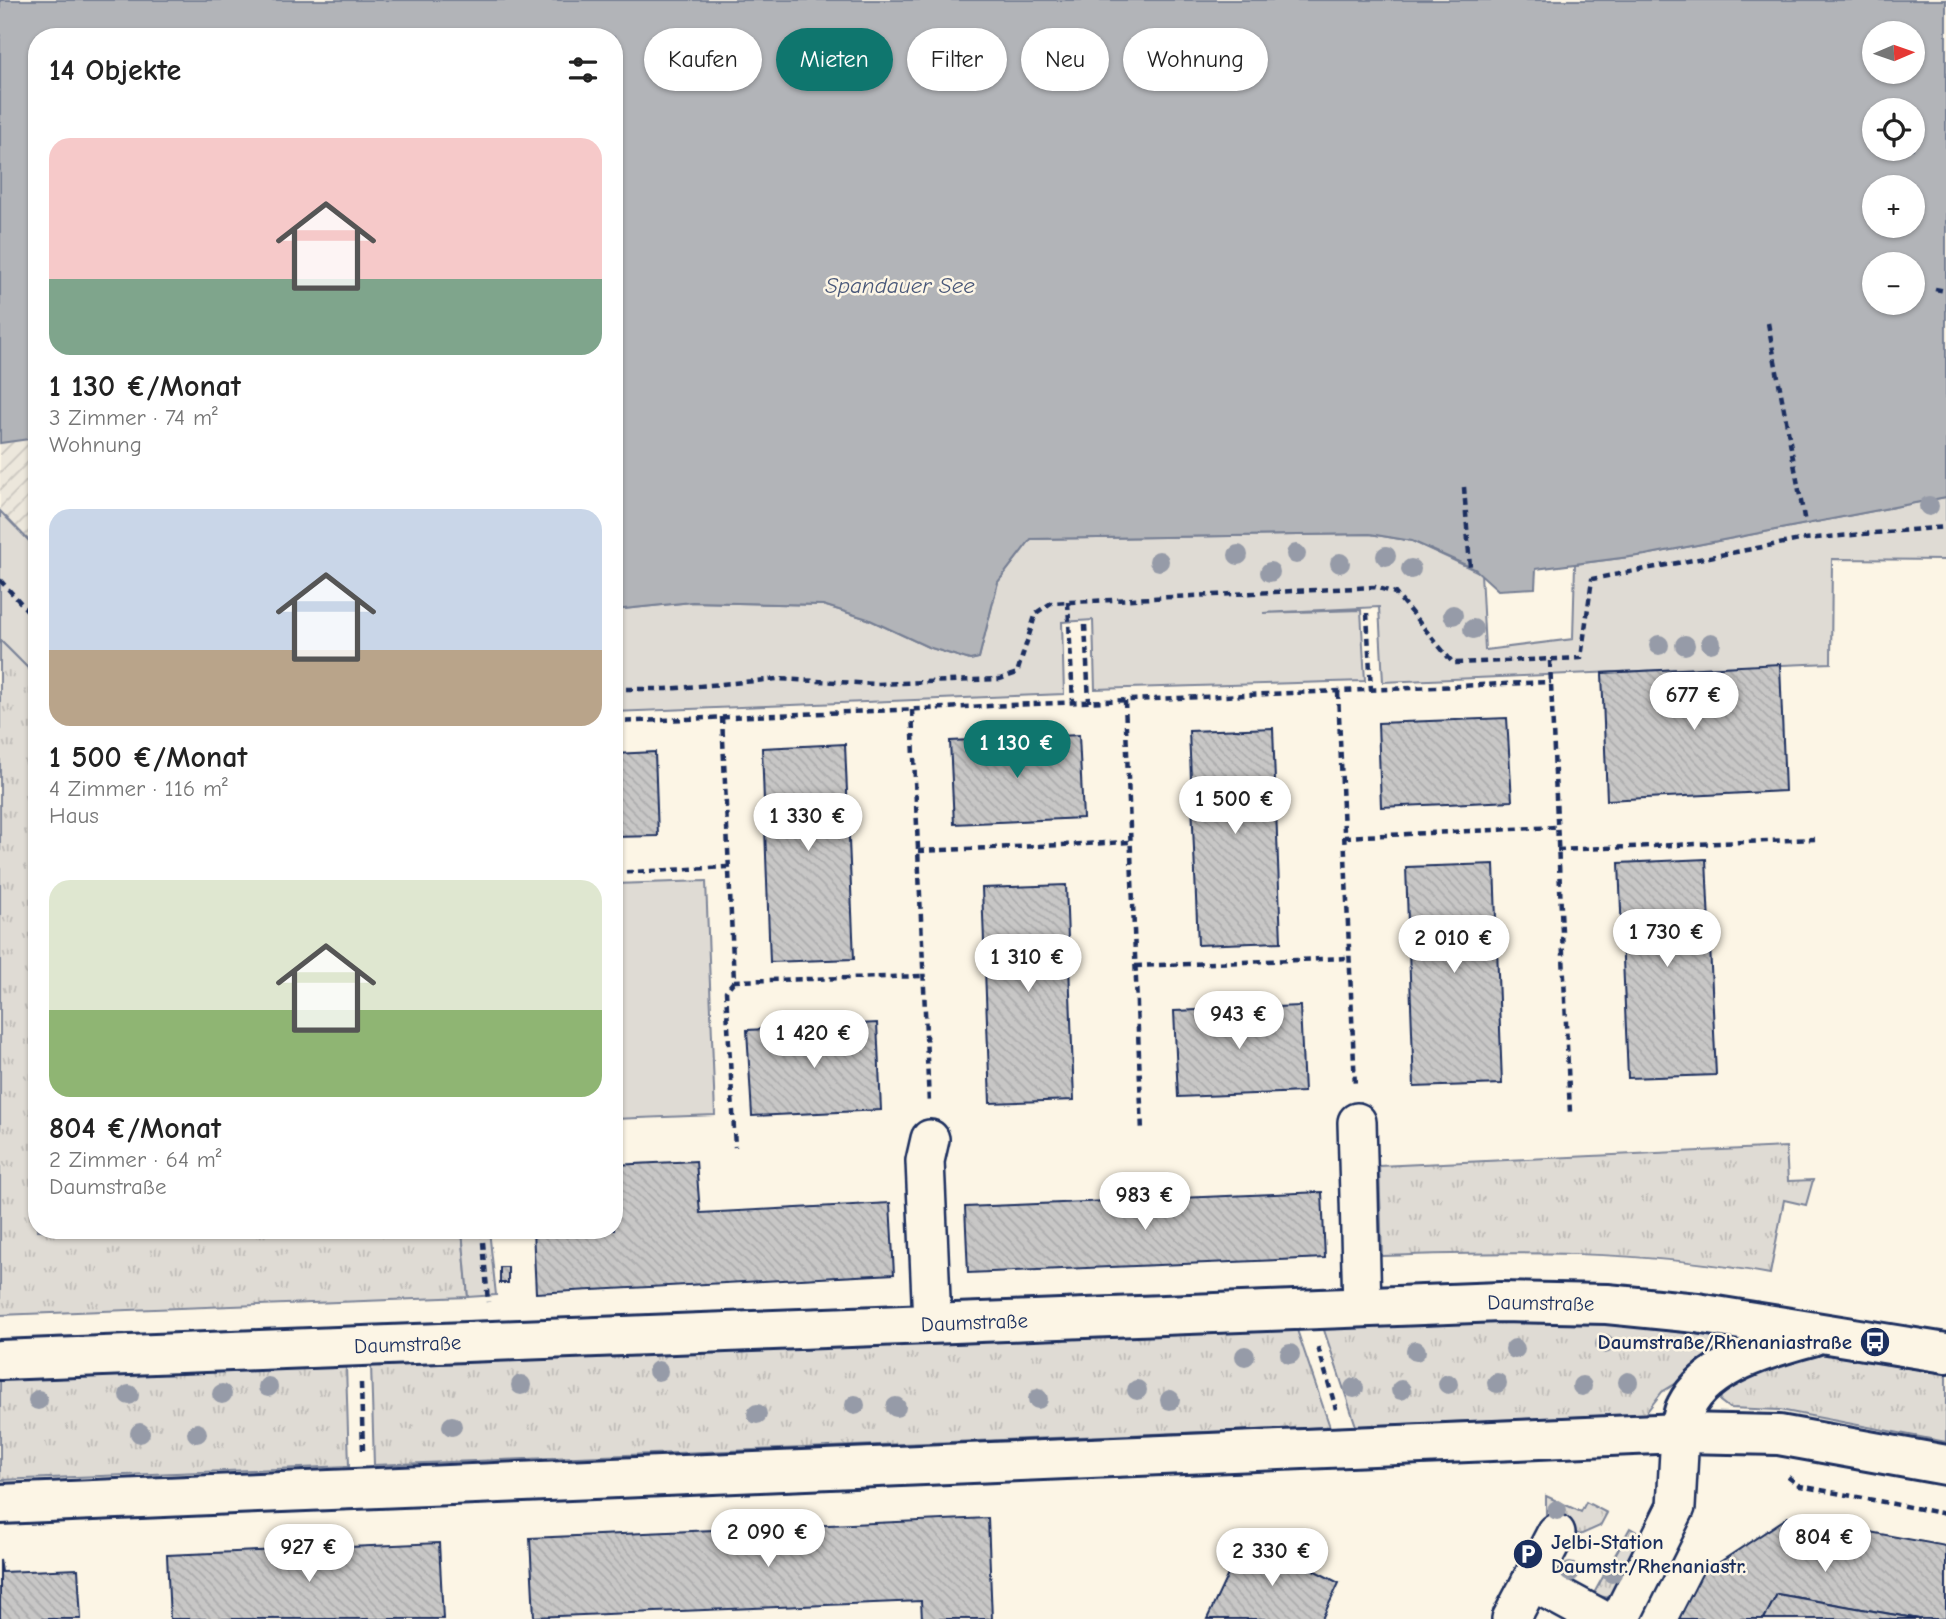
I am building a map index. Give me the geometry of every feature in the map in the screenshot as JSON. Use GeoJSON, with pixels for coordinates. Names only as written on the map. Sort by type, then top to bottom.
{"type":"FeatureCollection","features":[{"type":"Feature","properties":{"kind":"main road","name":"Daumstraße"},"geometry":{"type":"LineString","coordinates":[[0,1360],[1500,1302],[1607,1304],[1697,1313],[1946,1353]]}},
{"type":"Feature","properties":{"kind":"main road"},"geometry":{"type":"LineString","coordinates":[[1680,1433],[1685,1408],[1699,1390],[1726,1368],[1763,1350],[1820,1334]]}},
{"type":"Feature","properties":{"kind":"main road"},"geometry":{"type":"LineString","coordinates":[[0,1504],[1680,1433],[1779,1435],[1946,1465]]}},
{"type":"Feature","properties":{"kind":"street"},"geometry":{"type":"LineString","coordinates":[[1357,1122],[1362,1306]]}},
{"type":"Feature","properties":{"kind":"street"},"geometry":{"type":"LineString","coordinates":[[930,1139],[925,1161],[932,1322]]}},
{"type":"Feature","properties":{"kind":"street"},"geometry":{"type":"LineString","coordinates":[[1620,1619],[1676,1507],[1680,1433]]}},
{"type":"Feature","properties":{"kind":"street"},"geometry":{"type":"LineString","coordinates":[[1511,1619],[1556,1533]]}},
{"type":"Feature","properties":{"kind":"street"},"geometry":{"type":"LineString","coordinates":[[1531,1581],[1601,1619]]}},
{"type":"Feature","properties":{"kind":"path"},"geometry":{"type":"LineString","coordinates":[[1935,289],[1946,291]]}},
{"type":"Feature","properties":{"kind":"path"},"geometry":{"type":"LineString","coordinates":[[1769,323],[1805,523]]}},
{"type":"Feature","properties":{"kind":"path"},"geometry":{"type":"LineString","coordinates":[[1464,487],[1470,567]]}},
{"type":"Feature","properties":{"kind":"path"},"geometry":{"type":"LineString","coordinates":[[623,689],[666,689],[777,679],[877,684],[1000,679],[1017,673],[1036,613],[1051,603],[1375,587],[1395,593],[1452,663],[1581,658],[1592,579],[1805,539],[1946,527]]}},
{"type":"Feature","properties":{"kind":"path"},"geometry":{"type":"LineString","coordinates":[[0,580],[28,611]]}},
{"type":"Feature","properties":{"kind":"path"},"geometry":{"type":"LineString","coordinates":[[1068,602],[1073,703]]}},
{"type":"Feature","properties":{"kind":"path"},"geometry":{"type":"LineString","coordinates":[[1367,612],[1371,691]]}},
{"type":"Feature","properties":{"kind":"path"},"geometry":{"type":"LineString","coordinates":[[1085,625],[1089,702]]}},
{"type":"Feature","properties":{"kind":"path"},"geometry":{"type":"LineString","coordinates":[[1550,661],[1570,1113]]}},
{"type":"Feature","properties":{"kind":"path"},"geometry":{"type":"LineString","coordinates":[[623,722],[1551,682]]}},
{"type":"Feature","properties":{"kind":"path"},"geometry":{"type":"LineString","coordinates":[[1338,692],[1357,1122]]}},
{"type":"Feature","properties":{"kind":"path"},"geometry":{"type":"LineString","coordinates":[[1125,701],[1142,1132]]}},
{"type":"Feature","properties":{"kind":"path"},"geometry":{"type":"LineString","coordinates":[[912,710],[930,1139]]}},
{"type":"Feature","properties":{"kind":"path"},"geometry":{"type":"LineString","coordinates":[[722,718],[734,981],[726,990],[735,1147]]}},
{"type":"Feature","properties":{"kind":"path"},"geometry":{"type":"LineString","coordinates":[[1345,837],[1556,827]]}},
{"type":"Feature","properties":{"kind":"path"},"geometry":{"type":"LineString","coordinates":[[1557,850],[1815,839]]}},
{"type":"Feature","properties":{"kind":"path"},"geometry":{"type":"LineString","coordinates":[[918,851],[1131,842]]}},
{"type":"Feature","properties":{"kind":"path"},"geometry":{"type":"LineString","coordinates":[[623,873],[728,867]]}},
{"type":"Feature","properties":{"kind":"path"},"geometry":{"type":"LineString","coordinates":[[1135,966],[1349,958]]}},
{"type":"Feature","properties":{"kind":"path"},"geometry":{"type":"LineString","coordinates":[[734,981],[923,976]]}},
{"type":"Feature","properties":{"kind":"path"},"geometry":{"type":"LineString","coordinates":[[483,1239],[489,1310]]}},
{"type":"Feature","properties":{"kind":"path"},"geometry":{"type":"LineString","coordinates":[[1307,1308],[1347,1446]]}},
{"type":"Feature","properties":{"kind":"path"},"geometry":{"type":"LineString","coordinates":[[360,1346],[363,1488]]}},
{"type":"Feature","properties":{"kind":"path"},"geometry":{"type":"LineString","coordinates":[[1783,1473],[1800,1486],[1946,1514]]}},
{"type":"Feature","properties":{"kind":"shaded area"},"geometry":{"type":"Polygon","coordinates":[[[28,439],[28,540],[0,511],[0,443],[28,439]]]}},
{"type":"Feature","properties":{"kind":"green space"},"geometry":{"type":"Polygon","coordinates":[[[1946,497],[1946,560],[1832,559],[1831,663],[1383,682],[1379,607],[1263,613],[1361,610],[1365,681],[1095,689],[1093,620],[1062,622],[1064,694],[623,712],[623,609],[692,602],[823,605],[868,619],[928,647],[970,660],[979,658],[998,582],[1031,539],[1370,534],[1412,541],[1481,573],[1485,650],[1573,639],[1575,564],[1645,555],[1946,497]]]}},
{"type":"Feature","properties":{"kind":"green space"},"geometry":{"type":"Polygon","coordinates":[[[0,511],[28,540],[28,668],[0,640],[0,511]]]}},
{"type":"Feature","properties":{"kind":"green space"},"geometry":{"type":"Polygon","coordinates":[[[0,640],[28,668],[28,1239],[463,1239],[468,1297],[0,1315],[0,640]]]}},
{"type":"Feature","properties":{"kind":"green space"},"geometry":{"type":"Polygon","coordinates":[[[706,881],[715,1115],[623,1119],[623,884],[706,881]]]}},
{"type":"Feature","properties":{"kind":"green space"},"geometry":{"type":"Polygon","coordinates":[[[1786,1147],[1788,1181],[1813,1180],[1806,1205],[1784,1200],[1770,1274],[1625,1256],[1479,1253],[1382,1256],[1379,1166],[1786,1147]]]}},
{"type":"Feature","properties":{"kind":"green space"},"geometry":{"type":"Polygon","coordinates":[[[463,1239],[490,1239],[496,1295],[468,1297],[463,1239]]]}},
{"type":"Feature","properties":{"kind":"green space"},"geometry":{"type":"Polygon","coordinates":[[[1483,1321],[1624,1324],[1737,1337],[1738,1345],[1662,1392],[1645,1414],[1356,1426],[1323,1327],[1483,1321]]]}},
{"type":"Feature","properties":{"kind":"green space"},"geometry":{"type":"Polygon","coordinates":[[[1296,1327],[1330,1427],[374,1465],[371,1364],[1296,1327]]]}},
{"type":"Feature","properties":{"kind":"green space"},"geometry":{"type":"Polygon","coordinates":[[[1810,1352],[1946,1374],[1946,1442],[1780,1410],[1729,1408],[1720,1401],[1723,1388],[1810,1352]]]}},
{"type":"Feature","properties":{"kind":"green space"},"geometry":{"type":"Polygon","coordinates":[[[346,1365],[349,1466],[0,1480],[0,1378],[346,1365]]]}},
{"type":"Feature","properties":{"kind":"green space"},"geometry":{"type":"Polygon","coordinates":[[[1546,1496],[1581,1512],[1586,1502],[1607,1513],[1600,1526],[1580,1535],[1546,1515],[1546,1496]]]}},
{"type":"Feature","properties":{"kind":"green space"},"geometry":{"type":"Polygon","coordinates":[[[1630,1528],[1640,1534],[1610,1598],[1593,1595],[1630,1528]]]}},
{"type":"Feature","properties":{"kind":"water","name":"Spandauer See"},"geometry":{"type":"Polygon","coordinates":[[[0,0],[1946,0],[1946,497],[1645,555],[1536,569],[1535,588],[1498,590],[1475,569],[1412,541],[1370,534],[1031,539],[998,582],[979,658],[970,660],[928,647],[868,619],[823,605],[692,602],[623,609],[623,28],[28,28],[28,439],[0,443],[0,0]]]}},
{"type":"Feature","properties":{"kind":"building"},"geometry":{"type":"Polygon","coordinates":[[[1780,664],[1785,791],[1607,800],[1602,673],[1780,664]]]}},
{"type":"Feature","properties":{"kind":"building"},"geometry":{"type":"Polygon","coordinates":[[[1507,718],[1512,801],[1381,807],[1378,723],[1507,718]]]}},
{"type":"Feature","properties":{"kind":"building"},"geometry":{"type":"Polygon","coordinates":[[[1273,728],[1281,942],[1198,945],[1189,731],[1273,728]]]}},
{"type":"Feature","properties":{"kind":"building"},"geometry":{"type":"Polygon","coordinates":[[[1079,735],[1083,818],[954,824],[950,741],[1079,735]]]}},
{"type":"Feature","properties":{"kind":"building"},"geometry":{"type":"Polygon","coordinates":[[[845,744],[854,959],[770,962],[762,748],[845,744]]]}},
{"type":"Feature","properties":{"kind":"building"},"geometry":{"type":"Polygon","coordinates":[[[655,752],[658,836],[623,837],[623,754],[655,752]]]}},
{"type":"Feature","properties":{"kind":"building"},"geometry":{"type":"Polygon","coordinates":[[[1706,859],[1716,1075],[1628,1078],[1619,863],[1706,859]]]}},
{"type":"Feature","properties":{"kind":"building"},"geometry":{"type":"Polygon","coordinates":[[[1494,864],[1502,1084],[1414,1087],[1406,867],[1494,864]]]}},
{"type":"Feature","properties":{"kind":"building"},"geometry":{"type":"Polygon","coordinates":[[[1066,885],[1074,1100],[990,1103],[982,888],[1066,885]]]}},
{"type":"Feature","properties":{"kind":"building"},"geometry":{"type":"Polygon","coordinates":[[[1300,1006],[1304,1092],[1178,1097],[1174,1011],[1300,1006]]]}},
{"type":"Feature","properties":{"kind":"building"},"geometry":{"type":"Polygon","coordinates":[[[877,1023],[881,1110],[752,1116],[747,1030],[877,1023]]]}},
{"type":"Feature","properties":{"kind":"building"},"geometry":{"type":"Polygon","coordinates":[[[696,1161],[700,1213],[890,1203],[894,1274],[536,1293],[533,1239],[623,1239],[623,1165],[696,1161]]]}},
{"type":"Feature","properties":{"kind":"building"},"geometry":{"type":"Polygon","coordinates":[[[1322,1192],[1325,1258],[968,1273],[965,1207],[1322,1192]]]}},
{"type":"Feature","properties":{"kind":"building"},"geometry":{"type":"Polygon","coordinates":[[[500,1267],[508,1267],[508,1283],[500,1283],[500,1267]]]}},
{"type":"Feature","properties":{"kind":"building"},"geometry":{"type":"Polygon","coordinates":[[[1788,1517],[1946,1546],[1946,1619],[1919,1619],[1777,1594],[1764,1619],[1679,1619],[1702,1574],[1788,1517]]]}},
{"type":"Feature","properties":{"kind":"building"},"geometry":{"type":"Polygon","coordinates":[[[988,1518],[992,1619],[922,1619],[921,1601],[534,1617],[530,1538],[988,1518]]]}},
{"type":"Feature","properties":{"kind":"building"},"geometry":{"type":"Polygon","coordinates":[[[1246,1536],[1339,1583],[1322,1619],[1207,1619],[1246,1536]]]}},
{"type":"Feature","properties":{"kind":"building"},"geometry":{"type":"Polygon","coordinates":[[[439,1543],[443,1619],[170,1619],[167,1555],[439,1543]]]}},
{"type":"Feature","properties":{"kind":"building"},"geometry":{"type":"Polygon","coordinates":[[[0,1559],[2,1572],[78,1569],[81,1619],[0,1619],[0,1559]]]}},
{"type":"Feature","properties":{"kind":"building"},"geometry":{"type":"Polygon","coordinates":[[[1777,1594],[1919,1619],[1764,1619],[1777,1594]]]}},
{"type":"Feature","properties":{"kind":"place","name":"Daumstraße/Rhenaniastraße"},"geometry":{"type":"Point","coordinates":[1875,1342]}},
{"type":"Feature","properties":{"kind":"place","name":"Jelbi-Station Daumstr./Rhenaniastr."},"geometry":{"type":"Point","coordinates":[1528,1554]}}]}
